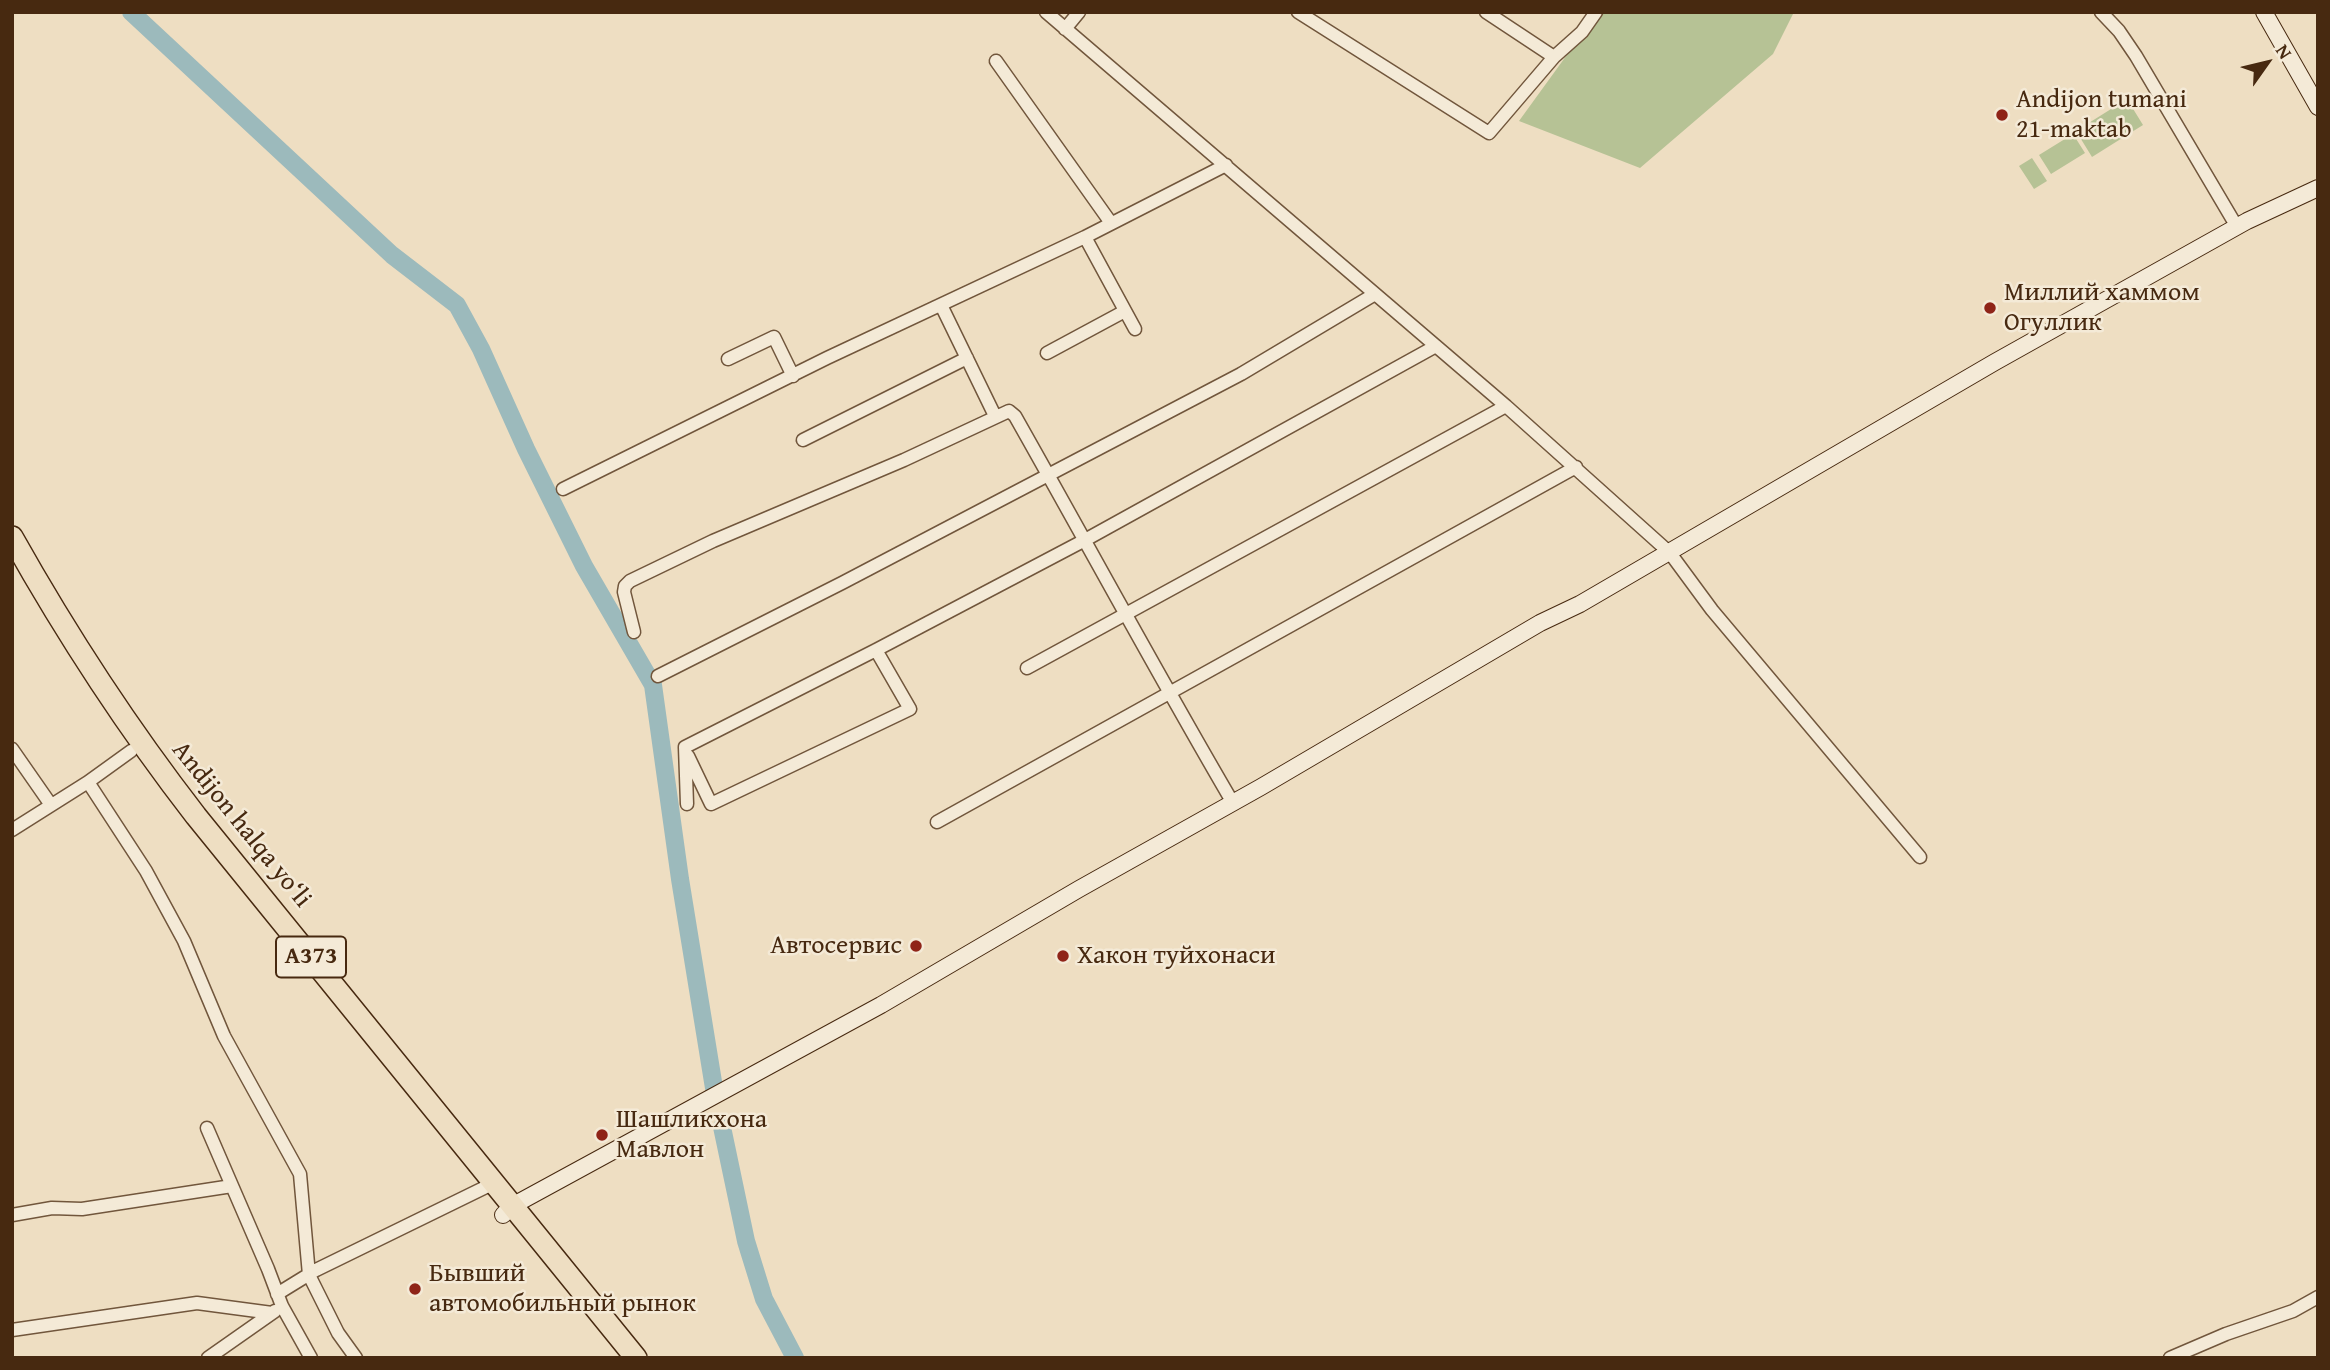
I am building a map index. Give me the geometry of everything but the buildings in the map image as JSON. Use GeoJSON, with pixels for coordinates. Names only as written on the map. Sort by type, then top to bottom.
{"type":"FeatureCollection","features":[{"type":"Feature","properties":{"kind":"highway","name":"Andijon halqa yo‘li"},"geometry":{"type":"LineString","coordinates":[[12,537],[53,610],[141,745],[487,1186]]}},
{"type":"Feature","properties":{"kind":"highway","name":"Andijon halqa yo‘li"},"geometry":{"type":"LineString","coordinates":[[12,563],[97,704],[174,809],[487,1186],[636,1358]]}},
{"type":"Feature","properties":{"kind":"highway","name":"Andijon halqa yo‘li"},"geometry":{"type":"LineString","coordinates":[[508,1210],[619,1358]]}},
{"type":"Feature","properties":{"kind":"main road"},"geometry":{"type":"LineString","coordinates":[[2264,12],[2318,107]]}},
{"type":"Feature","properties":{"kind":"main road"},"geometry":{"type":"LineString","coordinates":[[508,1210],[881,1004],[1233,803],[1540,623],[1580,604],[1670,553],[1995,362],[2237,227],[2318,188]]}},
{"type":"Feature","properties":{"kind":"street"},"geometry":{"type":"LineString","coordinates":[[1046,12],[1506,406],[1670,553],[1712,610],[1920,857]]}},
{"type":"Feature","properties":{"kind":"street"},"geometry":{"type":"LineString","coordinates":[[1065,29],[1079,12]]}},
{"type":"Feature","properties":{"kind":"street"},"geometry":{"type":"LineString","coordinates":[[1298,12],[1489,133],[1554,57],[1582,32],[1596,12]]}},
{"type":"Feature","properties":{"kind":"street"},"geometry":{"type":"LineString","coordinates":[[1486,12],[1554,57]]}},
{"type":"Feature","properties":{"kind":"street"},"geometry":{"type":"LineString","coordinates":[[2101,12],[2136,56],[2237,227]]}},
{"type":"Feature","properties":{"kind":"street"},"geometry":{"type":"LineString","coordinates":[[996,61],[1111,223]]}},
{"type":"Feature","properties":{"kind":"street"},"geometry":{"type":"LineString","coordinates":[[563,489],[1085,237],[1226,165]]}},
{"type":"Feature","properties":{"kind":"street"},"geometry":{"type":"LineString","coordinates":[[1085,237],[1135,329]]}},
{"type":"Feature","properties":{"kind":"street"},"geometry":{"type":"LineString","coordinates":[[658,676],[1241,374],[1375,293]]}},
{"type":"Feature","properties":{"kind":"street"},"geometry":{"type":"LineString","coordinates":[[941,305],[995,416]]}},
{"type":"Feature","properties":{"kind":"street"},"geometry":{"type":"LineString","coordinates":[[1046,353],[1125,311]]}},
{"type":"Feature","properties":{"kind":"street"},"geometry":{"type":"LineString","coordinates":[[729,359],[775,337],[793,376]]}},
{"type":"Feature","properties":{"kind":"street"},"geometry":{"type":"LineString","coordinates":[[687,804],[685,747],[1085,540],[1436,346]]}},
{"type":"Feature","properties":{"kind":"street"},"geometry":{"type":"LineString","coordinates":[[803,440],[967,358]]}},
{"type":"Feature","properties":{"kind":"street"},"geometry":{"type":"LineString","coordinates":[[1027,668],[1506,406]]}},
{"type":"Feature","properties":{"kind":"street"},"geometry":{"type":"LineString","coordinates":[[634,632],[624,592],[629,581],[713,541],[904,460],[1009,411],[1015,416],[1127,614],[1168,693],[1233,803]]}},
{"type":"Feature","properties":{"kind":"street"},"geometry":{"type":"LineString","coordinates":[[937,822],[1576,467]]}},
{"type":"Feature","properties":{"kind":"street"},"geometry":{"type":"LineString","coordinates":[[685,749],[711,804],[910,709],[876,650]]}},
{"type":"Feature","properties":{"kind":"street"},"geometry":{"type":"LineString","coordinates":[[12,749],[51,804]]}},
{"type":"Feature","properties":{"kind":"street"},"geometry":{"type":"LineString","coordinates":[[12,830],[131,751]]}},
{"type":"Feature","properties":{"kind":"street"},"geometry":{"type":"LineString","coordinates":[[88,782],[146,870],[184,941],[224,1036],[300,1174],[309,1275],[338,1333],[356,1358]]}},
{"type":"Feature","properties":{"kind":"street"},"geometry":{"type":"LineString","coordinates":[[207,1128],[232,1185],[277,1305],[310,1358]]}},
{"type":"Feature","properties":{"kind":"street"},"geometry":{"type":"LineString","coordinates":[[12,1215],[52,1208],[82,1209],[232,1185]]}},
{"type":"Feature","properties":{"kind":"street"},"geometry":{"type":"LineString","coordinates":[[208,1358],[277,1305],[309,1275],[487,1186]]}},
{"type":"Feature","properties":{"kind":"street"},"geometry":{"type":"LineString","coordinates":[[2170,1358],[2226,1334],[2293,1311],[2318,1297]]}},
{"type":"Feature","properties":{"kind":"street"},"geometry":{"type":"LineString","coordinates":[[12,1330],[197,1303],[277,1305]]}},
{"type":"Feature","properties":{"kind":"green space"},"geometry":{"type":"Polygon","coordinates":[[[1598,12],[1794,12],[1773,54],[1640,168],[1519,121],[1598,12]]]}},
{"type":"Feature","properties":{"kind":"green space"},"geometry":{"type":"Polygon","coordinates":[[[2127,99],[2143,125],[2092,157],[2076,131],[2127,99]]]}},
{"type":"Feature","properties":{"kind":"green space"},"geometry":{"type":"Polygon","coordinates":[[[2073,134],[2085,153],[2051,174],[2039,155],[2073,134]]]}},
{"type":"Feature","properties":{"kind":"green space"},"geometry":{"type":"Polygon","coordinates":[[[2032,158],[2047,181],[2034,189],[2019,166],[2032,158]]]}},
{"type":"Feature","properties":{"kind":"waterway"},"geometry":{"type":"LineString","coordinates":[[131,12],[392,255],[457,305],[481,349],[526,449],[584,566],[653,685],[680,879],[714,1088]]}},
{"type":"Feature","properties":{"kind":"waterway"},"geometry":{"type":"LineString","coordinates":[[722,1127],[746,1241],[764,1299],[795,1358]]}},
{"type":"Feature","properties":{"kind":"place","name":"Andijon tumani 21-maktab"},"geometry":{"type":"Point","coordinates":[2002,115]}},
{"type":"Feature","properties":{"kind":"place","name":"Миллий хаммом Огуллик"},"geometry":{"type":"Point","coordinates":[1990,308]}},
{"type":"Feature","properties":{"kind":"place","name":"Автосервис"},"geometry":{"type":"Point","coordinates":[916,946]}},
{"type":"Feature","properties":{"kind":"place","name":"Хакон туйхонаси"},"geometry":{"type":"Point","coordinates":[1063,956]}},
{"type":"Feature","properties":{"kind":"place","name":"Шашликхона Мавлон"},"geometry":{"type":"Point","coordinates":[602,1135]}},
{"type":"Feature","properties":{"kind":"place","name":"Бывший автомобильный рынок"},"geometry":{"type":"Point","coordinates":[415,1289]}}]}
